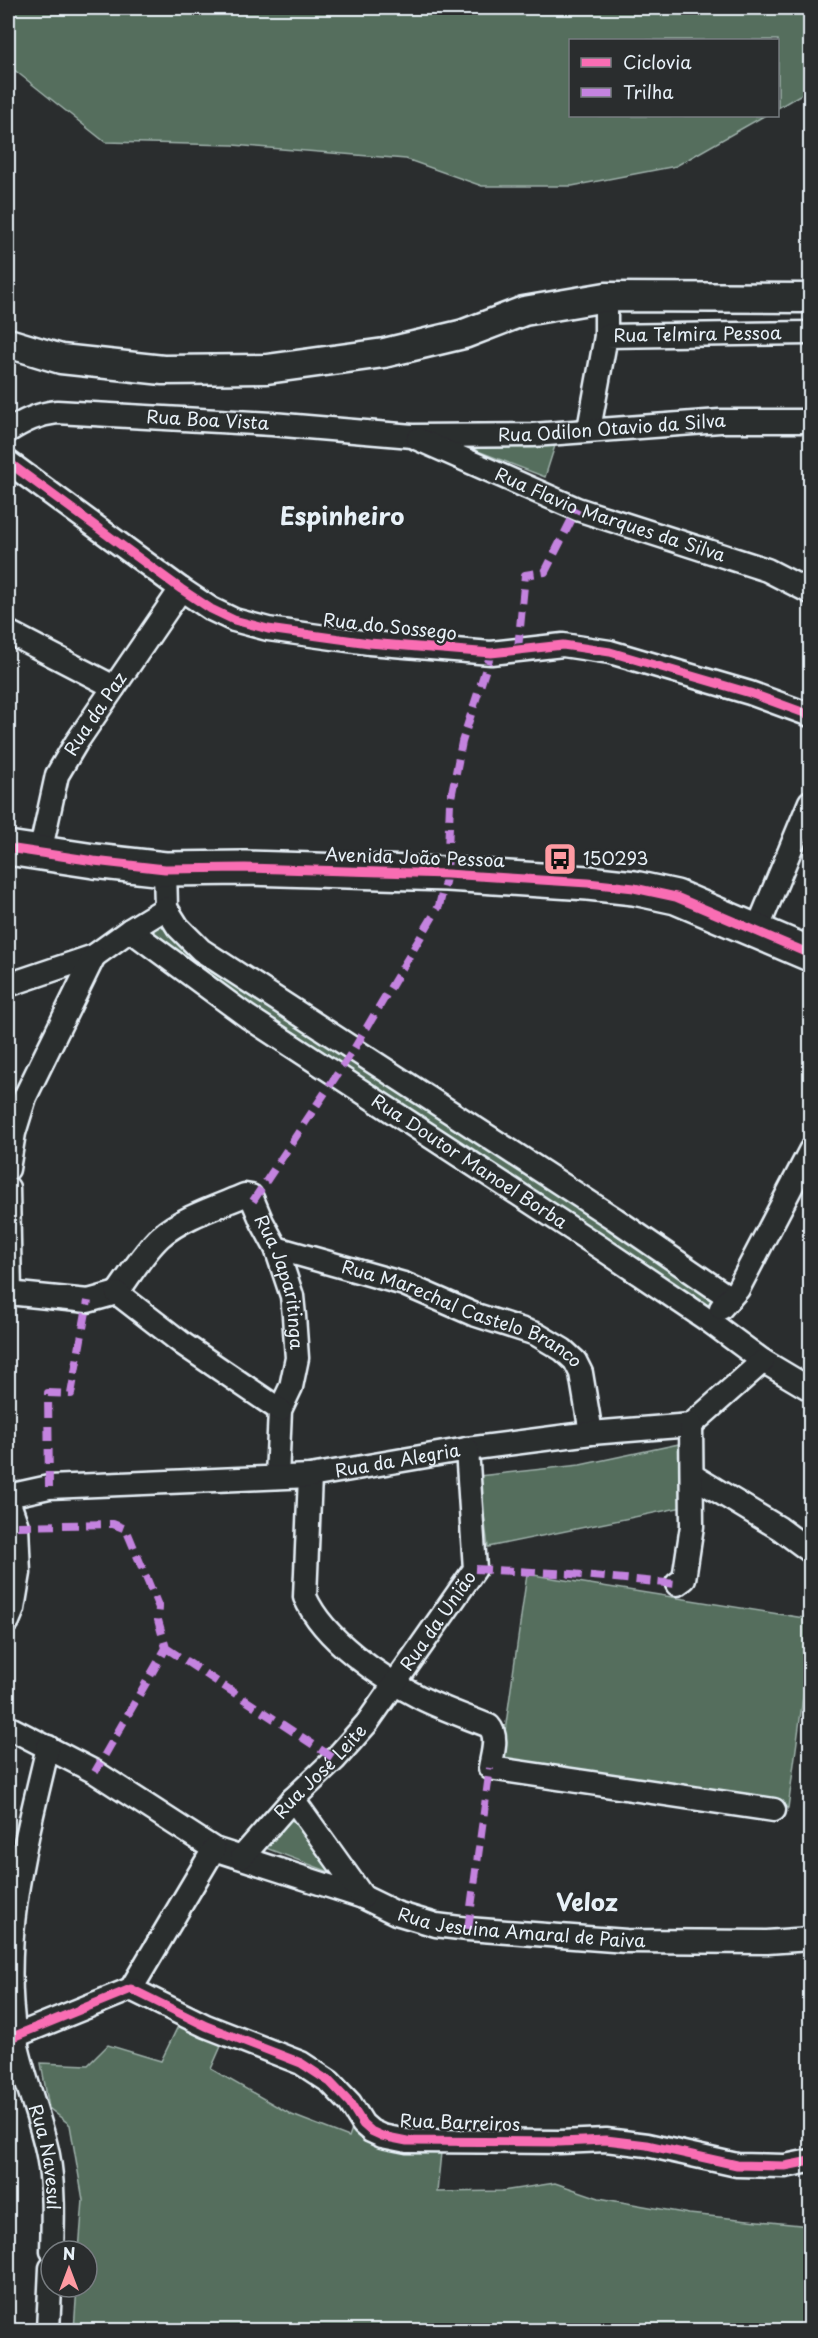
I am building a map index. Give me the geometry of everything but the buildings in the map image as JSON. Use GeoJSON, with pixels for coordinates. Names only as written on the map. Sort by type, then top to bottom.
{"type":"FeatureCollection","features":[{"type":"Feature","properties":{"kind":"main road","name":"Avenida João Pessoa"},"geometry":{"type":"LineString","coordinates":[[8,848],[165,869],[245,868],[424,874],[588,882],[634,888],[676,897],[810,954]]}},
{"type":"Feature","properties":{"kind":"street","name":"Rua Telmira Pessoa"},"geometry":{"type":"LineString","coordinates":[[8,343],[61,359],[163,370],[267,369],[384,353],[464,334],[524,311],[606,297],[810,298]]}},
{"type":"Feature","properties":{"kind":"street"},"geometry":{"type":"LineString","coordinates":[[606,297],[606,336]]}},
{"type":"Feature","properties":{"kind":"street","name":"Rua Telmira Pessoa"},"geometry":{"type":"LineString","coordinates":[[589,429],[606,336],[810,333]]}},
{"type":"Feature","properties":{"kind":"street","name":"Rua Boa Vista"},"geometry":{"type":"LineString","coordinates":[[8,431],[25,420],[43,413],[57,412],[272,424],[412,436]]}},
{"type":"Feature","properties":{"kind":"street","name":"Rua Odilon Otavio da Silva"},"geometry":{"type":"LineString","coordinates":[[412,436],[533,435],[589,429],[720,421],[810,422]]}},
{"type":"Feature","properties":{"kind":"street","name":"Rua Flavio Marques da Silva"},"geometry":{"type":"LineString","coordinates":[[412,436],[577,509],[766,570],[810,592]]}},
{"type":"Feature","properties":{"kind":"street","name":"Rua do Sossego"},"geometry":{"type":"LineString","coordinates":[[8,462],[181,589],[211,609],[234,620],[268,629],[369,643],[491,653],[563,645],[610,652],[750,693],[810,715]]}},
{"type":"Feature","properties":{"kind":"street","name":"Rua da Paz"},"geometry":{"type":"LineString","coordinates":[[40,853],[57,776],[76,743],[181,589]]}},
{"type":"Feature","properties":{"kind":"street"},"geometry":{"type":"LineString","coordinates":[[8,632],[114,687]]}},
{"type":"Feature","properties":{"kind":"street"},"geometry":{"type":"LineString","coordinates":[[757,930],[806,830],[810,802]]}},
{"type":"Feature","properties":{"kind":"street"},"geometry":{"type":"LineString","coordinates":[[8,985],[94,956],[166,908],[165,869]]}},
{"type":"Feature","properties":{"kind":"street","name":"Rua Doutor Manoel Borba"},"geometry":{"type":"LineString","coordinates":[[166,908],[183,933],[201,950],[615,1219],[730,1298]]}},
{"type":"Feature","properties":{"kind":"street","name":"Rua Doutor Manoel Borba"},"geometry":{"type":"LineString","coordinates":[[130,930],[248,1017],[598,1246],[709,1321],[763,1361],[810,1389]]}},
{"type":"Feature","properties":{"kind":"street"},"geometry":{"type":"LineString","coordinates":[[8,1169],[14,1133],[26,1096],[94,956]]}},
{"type":"Feature","properties":{"kind":"street"},"geometry":{"type":"LineString","coordinates":[[403,1119],[418,1091]]}},
{"type":"Feature","properties":{"kind":"street"},"geometry":{"type":"LineString","coordinates":[[709,1321],[738,1289],[810,1151]]}},
{"type":"Feature","properties":{"kind":"street"},"geometry":{"type":"LineString","coordinates":[[502,1184],[515,1154]]}},
{"type":"Feature","properties":{"kind":"street"},"geometry":{"type":"LineString","coordinates":[[8,1188],[9,1293],[88,1301],[117,1293],[183,1344],[280,1410]]}},
{"type":"Feature","properties":{"kind":"street","name":"Rua Japaritinga"},"geometry":{"type":"LineString","coordinates":[[117,1293],[150,1247],[163,1235],[178,1225],[245,1195],[250,1196],[276,1248],[291,1296],[297,1359],[291,1387],[280,1410],[277,1478]]}},
{"type":"Feature","properties":{"kind":"street"},"geometry":{"type":"LineString","coordinates":[[598,1246],[615,1219]]}},
{"type":"Feature","properties":{"kind":"street","name":"Rua Marechal Castelo Branco"},"geometry":{"type":"LineString","coordinates":[[276,1248],[404,1284],[473,1314],[536,1334],[563,1350],[575,1361],[581,1373],[591,1434]]}},
{"type":"Feature","properties":{"kind":"street"},"geometry":{"type":"LineString","coordinates":[[677,1584],[684,1579],[692,1526],[691,1425],[763,1361]]}},
{"type":"Feature","properties":{"kind":"street","name":"Rua da Alegria"},"geometry":{"type":"LineString","coordinates":[[8,1498],[49,1487],[310,1476],[467,1449],[691,1425]]}},
{"type":"Feature","properties":{"kind":"street","name":"Rua da União"},"geometry":{"type":"LineString","coordinates":[[396,1684],[475,1569],[467,1449]]}},
{"type":"Feature","properties":{"kind":"street"},"geometry":{"type":"LineString","coordinates":[[310,1476],[305,1597],[322,1627],[396,1684],[422,1699],[489,1726],[494,1738],[490,1768],[774,1810]]}},
{"type":"Feature","properties":{"kind":"street"},"geometry":{"type":"LineString","coordinates":[[693,1476],[779,1528],[810,1551]]}},
{"type":"Feature","properties":{"kind":"street"},"geometry":{"type":"LineString","coordinates":[[8,1498],[17,1526],[19,1573],[13,1609],[8,1621]]}},
{"type":"Feature","properties":{"kind":"street","name":"Rua José Leite"},"geometry":{"type":"LineString","coordinates":[[242,1857],[293,1798],[335,1759],[396,1684]]}},
{"type":"Feature","properties":{"kind":"street","name":"Rua Jesuina Amaral de Paiva"},"geometry":{"type":"LineString","coordinates":[[8,1727],[95,1772],[214,1849],[363,1897],[396,1913],[436,1925],[626,1941],[810,1940]]}},
{"type":"Feature","properties":{"kind":"street","name":"Rua Navesul"},"geometry":{"type":"LineString","coordinates":[[48,1747],[12,1908],[10,1981],[15,2036],[48,2156],[52,2200],[52,2239]]}},
{"type":"Feature","properties":{"kind":"street"},"geometry":{"type":"LineString","coordinates":[[293,1798],[363,1897]]}},
{"type":"Feature","properties":{"kind":"street"},"geometry":{"type":"LineString","coordinates":[[15,2036],[131,1989],[214,1849]]}},
{"type":"Feature","properties":{"kind":"street","name":"Rua Barreiros"},"geometry":{"type":"LineString","coordinates":[[131,1989],[206,2026],[301,2063],[330,2082],[350,2103],[363,2124],[382,2136],[407,2141],[606,2140],[647,2145],[737,2165],[785,2166],[810,2161]]}},
{"type":"Feature","properties":{"kind":"street"},"geometry":{"type":"LineString","coordinates":[[48,2331],[50,2299]]}},
{"type":"Feature","properties":{"kind":"green space"},"geometry":{"type":"Polygon","coordinates":[[[8,8],[810,8],[810,89],[779,107],[779,39],[569,39],[569,117],[762,117],[676,166],[572,186],[482,186],[406,159],[233,145],[105,142],[8,65],[8,8]]]}},
{"type":"Feature","properties":{"kind":"green space"},"geometry":{"type":"Polygon","coordinates":[[[560,430],[545,477],[426,431],[560,430]]]}},
{"type":"Feature","properties":{"kind":"green space"},"geometry":{"type":"Polygon","coordinates":[[[169,912],[189,937],[736,1290],[722,1320],[135,928],[169,912]]]}},
{"type":"Feature","properties":{"kind":"green space"},"geometry":{"type":"Polygon","coordinates":[[[679,1444],[688,1506],[488,1547],[479,1476],[580,1465],[679,1444]]]}},
{"type":"Feature","properties":{"kind":"green space"},"geometry":{"type":"Polygon","coordinates":[[[527,1574],[810,1619],[810,1645],[788,1808],[500,1767],[527,1574]]]}},
{"type":"Feature","properties":{"kind":"green space"},"geometry":{"type":"Polygon","coordinates":[[[293,1813],[351,1880],[263,1847],[293,1813]]]}},
{"type":"Feature","properties":{"kind":"green space"},"geometry":{"type":"Polygon","coordinates":[[[182,2018],[226,2035],[211,2069],[292,2115],[349,2137],[355,2120],[442,2143],[437,2192],[502,2191],[555,2183],[599,2198],[689,2214],[810,2226],[810,2330],[74,2330],[76,2299],[99,2299],[99,2239],[80,2239],[83,2200],[70,2125],[49,2108],[41,2063],[88,2065],[108,2045],[161,2061],[182,2018]]]}},
{"type":"Feature","properties":{"kind":"marked path"},"geometry":{"type":"LineString","coordinates":[[518,649],[525,575],[545,572],[577,509]]}},
{"type":"Feature","properties":{"kind":"marked path"},"geometry":{"type":"LineString","coordinates":[[253,1201],[354,1049],[439,906],[447,874],[450,803],[462,742],[491,653]]}},
{"type":"Feature","properties":{"kind":"marked path"},"geometry":{"type":"LineString","coordinates":[[49,1487],[48,1393],[71,1394],[88,1301]]}},
{"type":"Feature","properties":{"kind":"marked path"},"geometry":{"type":"LineString","coordinates":[[17,1526],[113,1524],[126,1529],[159,1608],[158,1620],[166,1648],[95,1772]]}},
{"type":"Feature","properties":{"kind":"marked path"},"geometry":{"type":"LineString","coordinates":[[475,1569],[572,1574],[677,1584]]}},
{"type":"Feature","properties":{"kind":"marked path"},"geometry":{"type":"LineString","coordinates":[[166,1648],[335,1759]]}},
{"type":"Feature","properties":{"kind":"marked path"},"geometry":{"type":"LineString","coordinates":[[468,1929],[490,1768]]}},
{"type":"Feature","properties":{"kind":"cycle path"},"geometry":{"type":"LineString","coordinates":[[8,462],[181,589],[211,609],[234,620],[268,629],[369,643],[491,653],[563,645],[610,652],[750,693],[810,715]]}},
{"type":"Feature","properties":{"kind":"cycle path"},"geometry":{"type":"LineString","coordinates":[[8,848],[165,869],[245,868],[447,874],[634,888],[676,897],[810,954]]}},
{"type":"Feature","properties":{"kind":"cycle path"},"geometry":{"type":"LineString","coordinates":[[15,2036],[131,1989],[206,2026],[301,2063],[330,2082],[350,2103],[363,2124],[382,2136],[407,2141],[606,2140],[647,2145],[737,2165],[785,2166],[810,2161]]}},
{"type":"Feature","properties":{"kind":"place","name":"150293"},"geometry":{"type":"Point","coordinates":[560,859]}},
{"type":"Feature","properties":{"kind":"district","name":"Espinheiro"},"geometry":{"type":"Point","coordinates":[342,517]}},
{"type":"Feature","properties":{"kind":"district","name":"Veloz"},"geometry":{"type":"Point","coordinates":[587,1903]}}]}
